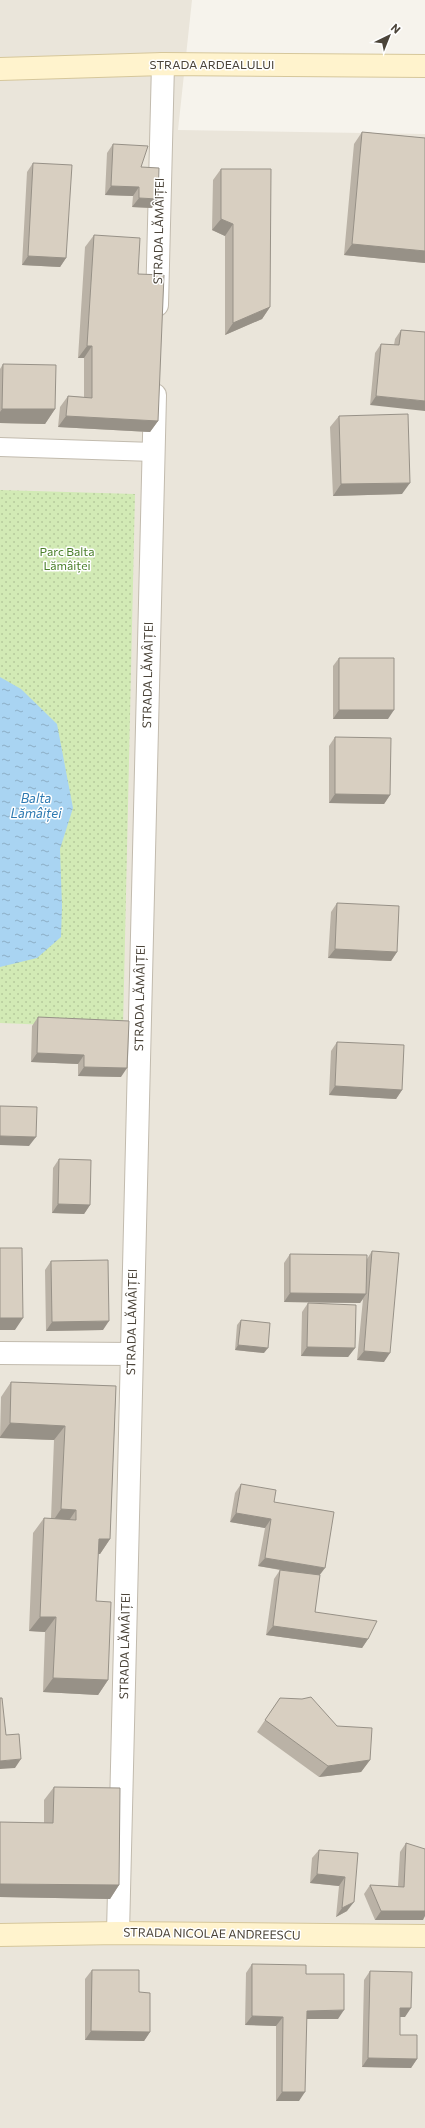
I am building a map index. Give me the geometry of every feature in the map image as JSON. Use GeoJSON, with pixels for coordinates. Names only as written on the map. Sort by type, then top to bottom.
{"type":"FeatureCollection","features":[{"type":"Feature","properties":{"kind":"main road","name":"STRADA ARDEALULUI"},"geometry":{"type":"LineString","coordinates":[[0,69],[163,64],[425,66]]}},
{"type":"Feature","properties":{"kind":"main road","name":"STRADA NICOLAE ANDREESCU"},"geometry":{"type":"LineString","coordinates":[[0,1935],[118,1933],[425,1936]]}},
{"type":"Feature","properties":{"kind":"street","name":"STRADA LĂMÂIȚEI"},"geometry":{"type":"LineString","coordinates":[[157,325],[163,64]]}},
{"type":"Feature","properties":{"kind":"street","name":"STRADA LĂMÂIȚEI"},"geometry":{"type":"LineString","coordinates":[[118,1933],[156,373]]}},
{"type":"Feature","properties":{"kind":"street"},"geometry":{"type":"LineString","coordinates":[[0,1353],[132,1354]]}},
{"type":"Feature","properties":{"kind":"lane"},"geometry":{"type":"LineString","coordinates":[[0,447],[154,452]]}},
{"type":"Feature","properties":{"kind":"shaded area"},"geometry":{"type":"Polygon","coordinates":[[[0,0],[192,0],[178,130],[425,134],[425,2128],[0,2128],[0,0]]]}},
{"type":"Feature","properties":{"kind":"green space","name":"Parc Balta Lămâiței"},"geometry":{"type":"Polygon","coordinates":[[[0,490],[135,494],[123,1028],[0,1023],[0,490]]]}},
{"type":"Feature","properties":{"kind":"water","name":"Balta Lămâiței"},"geometry":{"type":"Polygon","coordinates":[[[0,677],[21,689],[57,724],[73,808],[60,849],[62,906],[61,937],[37,958],[0,967],[0,677]]]}},
{"type":"Feature","properties":{"kind":"building"},"geometry":{"type":"Polygon","coordinates":[[[362,132],[425,138],[425,251],[352,244],[362,132]]]}},
{"type":"Feature","properties":{"kind":"building"},"geometry":{"type":"Polygon","coordinates":[[[113,144],[148,146],[141,167],[159,168],[158,199],[139,198],[139,187],[111,186],[113,144]]]}},
{"type":"Feature","properties":{"kind":"building"},"geometry":{"type":"Polygon","coordinates":[[[33,163],[72,165],[66,258],[28,256],[33,163]]]}},
{"type":"Feature","properties":{"kind":"building"},"geometry":{"type":"Polygon","coordinates":[[[221,169],[271,169],[270,307],[233,323],[233,224],[221,219],[221,169]]]}},
{"type":"Feature","properties":{"kind":"building"},"geometry":{"type":"Polygon","coordinates":[[[94,235],[140,238],[138,274],[164,275],[158,421],[66,416],[68,396],[92,398],[92,346],[87,346],[94,235]]]}},
{"type":"Feature","properties":{"kind":"building"},"geometry":{"type":"Polygon","coordinates":[[[401,330],[425,332],[425,401],[376,396],[381,344],[399,345],[401,330]]]}},
{"type":"Feature","properties":{"kind":"building"},"geometry":{"type":"Polygon","coordinates":[[[3,364],[56,365],[55,409],[2,409],[3,364]]]}},
{"type":"Feature","properties":{"kind":"building"},"geometry":{"type":"Polygon","coordinates":[[[408,414],[410,483],[341,484],[339,416],[408,414]]]}},
{"type":"Feature","properties":{"kind":"building"},"geometry":{"type":"Polygon","coordinates":[[[339,658],[394,658],[394,710],[339,710],[339,658]]]}},
{"type":"Feature","properties":{"kind":"building"},"geometry":{"type":"Polygon","coordinates":[[[335,737],[391,738],[390,795],[335,794],[335,737]]]}},
{"type":"Feature","properties":{"kind":"building"},"geometry":{"type":"Polygon","coordinates":[[[337,903],[399,906],[397,952],[335,949],[337,903]]]}},
{"type":"Feature","properties":{"kind":"building"},"geometry":{"type":"Polygon","coordinates":[[[38,1017],[129,1021],[127,1068],[84,1067],[84,1055],[37,1053],[38,1017]]]}},
{"type":"Feature","properties":{"kind":"building"},"geometry":{"type":"Polygon","coordinates":[[[337,1042],[404,1045],[402,1090],[335,1086],[337,1042]]]}},
{"type":"Feature","properties":{"kind":"building"},"geometry":{"type":"Polygon","coordinates":[[[0,1106],[37,1107],[36,1137],[0,1136],[0,1106]]]}},
{"type":"Feature","properties":{"kind":"building"},"geometry":{"type":"Polygon","coordinates":[[[59,1159],[91,1160],[90,1205],[58,1204],[59,1159]]]}},
{"type":"Feature","properties":{"kind":"building"},"geometry":{"type":"Polygon","coordinates":[[[0,1248],[22,1248],[23,1318],[0,1318],[0,1248]]]}},
{"type":"Feature","properties":{"kind":"building"},"geometry":{"type":"Polygon","coordinates":[[[372,1251],[399,1253],[390,1353],[364,1351],[372,1251]]]}},
{"type":"Feature","properties":{"kind":"building"},"geometry":{"type":"Polygon","coordinates":[[[290,1254],[367,1255],[366,1294],[290,1293],[290,1254]]]}},
{"type":"Feature","properties":{"kind":"building"},"geometry":{"type":"Polygon","coordinates":[[[108,1260],[109,1321],[52,1322],[51,1261],[108,1260]]]}},
{"type":"Feature","properties":{"kind":"building"},"geometry":{"type":"Polygon","coordinates":[[[308,1303],[356,1305],[355,1348],[307,1347],[308,1303]]]}},
{"type":"Feature","properties":{"kind":"building"},"geometry":{"type":"Polygon","coordinates":[[[241,1320],[270,1323],[268,1348],[238,1345],[241,1320]]]}},
{"type":"Feature","properties":{"kind":"building"},"geometry":{"type":"Polygon","coordinates":[[[11,1382],[116,1386],[110,1539],[99,1539],[96,1601],[111,1602],[108,1680],[53,1678],[56,1617],[40,1617],[44,1518],[76,1520],[76,1510],[61,1509],[65,1426],[10,1423],[11,1382]]]}},
{"type":"Feature","properties":{"kind":"building"},"geometry":{"type":"Polygon","coordinates":[[[241,1484],[276,1490],[274,1502],[334,1512],[325,1568],[265,1558],[271,1519],[236,1513],[241,1484]]]}},
{"type":"Feature","properties":{"kind":"building"},"geometry":{"type":"Polygon","coordinates":[[[280,1570],[320,1575],[315,1612],[377,1621],[368,1639],[273,1626],[280,1570]]]}},
{"type":"Feature","properties":{"kind":"building"},"geometry":{"type":"Polygon","coordinates":[[[311,1697],[337,1726],[372,1728],[370,1760],[328,1766],[265,1720],[280,1698],[302,1699],[311,1697]]]}},
{"type":"Feature","properties":{"kind":"building"},"geometry":{"type":"Polygon","coordinates":[[[0,1698],[2,1698],[6,1735],[19,1734],[21,1759],[0,1761],[0,1698]]]}},
{"type":"Feature","properties":{"kind":"building"},"geometry":{"type":"Polygon","coordinates":[[[54,1787],[120,1788],[119,1885],[0,1884],[0,1822],[53,1823],[54,1787]]]}},
{"type":"Feature","properties":{"kind":"building"},"geometry":{"type":"Polygon","coordinates":[[[406,1843],[425,1849],[425,1911],[381,1911],[370,1885],[404,1887],[406,1843]]]}},
{"type":"Feature","properties":{"kind":"building"},"geometry":{"type":"Polygon","coordinates":[[[319,1850],[358,1853],[354,1902],[342,1908],[345,1877],[317,1874],[319,1850]]]}},
{"type":"Feature","properties":{"kind":"building"},"geometry":{"type":"Polygon","coordinates":[[[252,1964],[306,1965],[306,1974],[344,1974],[344,2010],[307,2011],[305,2092],[282,2092],[283,2017],[252,2016],[252,1964]]]}},
{"type":"Feature","properties":{"kind":"building"},"geometry":{"type":"Polygon","coordinates":[[[92,1970],[139,1970],[139,1992],[150,1993],[150,2032],[91,2031],[92,1970]]]}},
{"type":"Feature","properties":{"kind":"building"},"geometry":{"type":"Polygon","coordinates":[[[370,1971],[412,1972],[411,2008],[400,2008],[400,2035],[417,2035],[417,2059],[368,2058],[370,1971]]]}}]}
